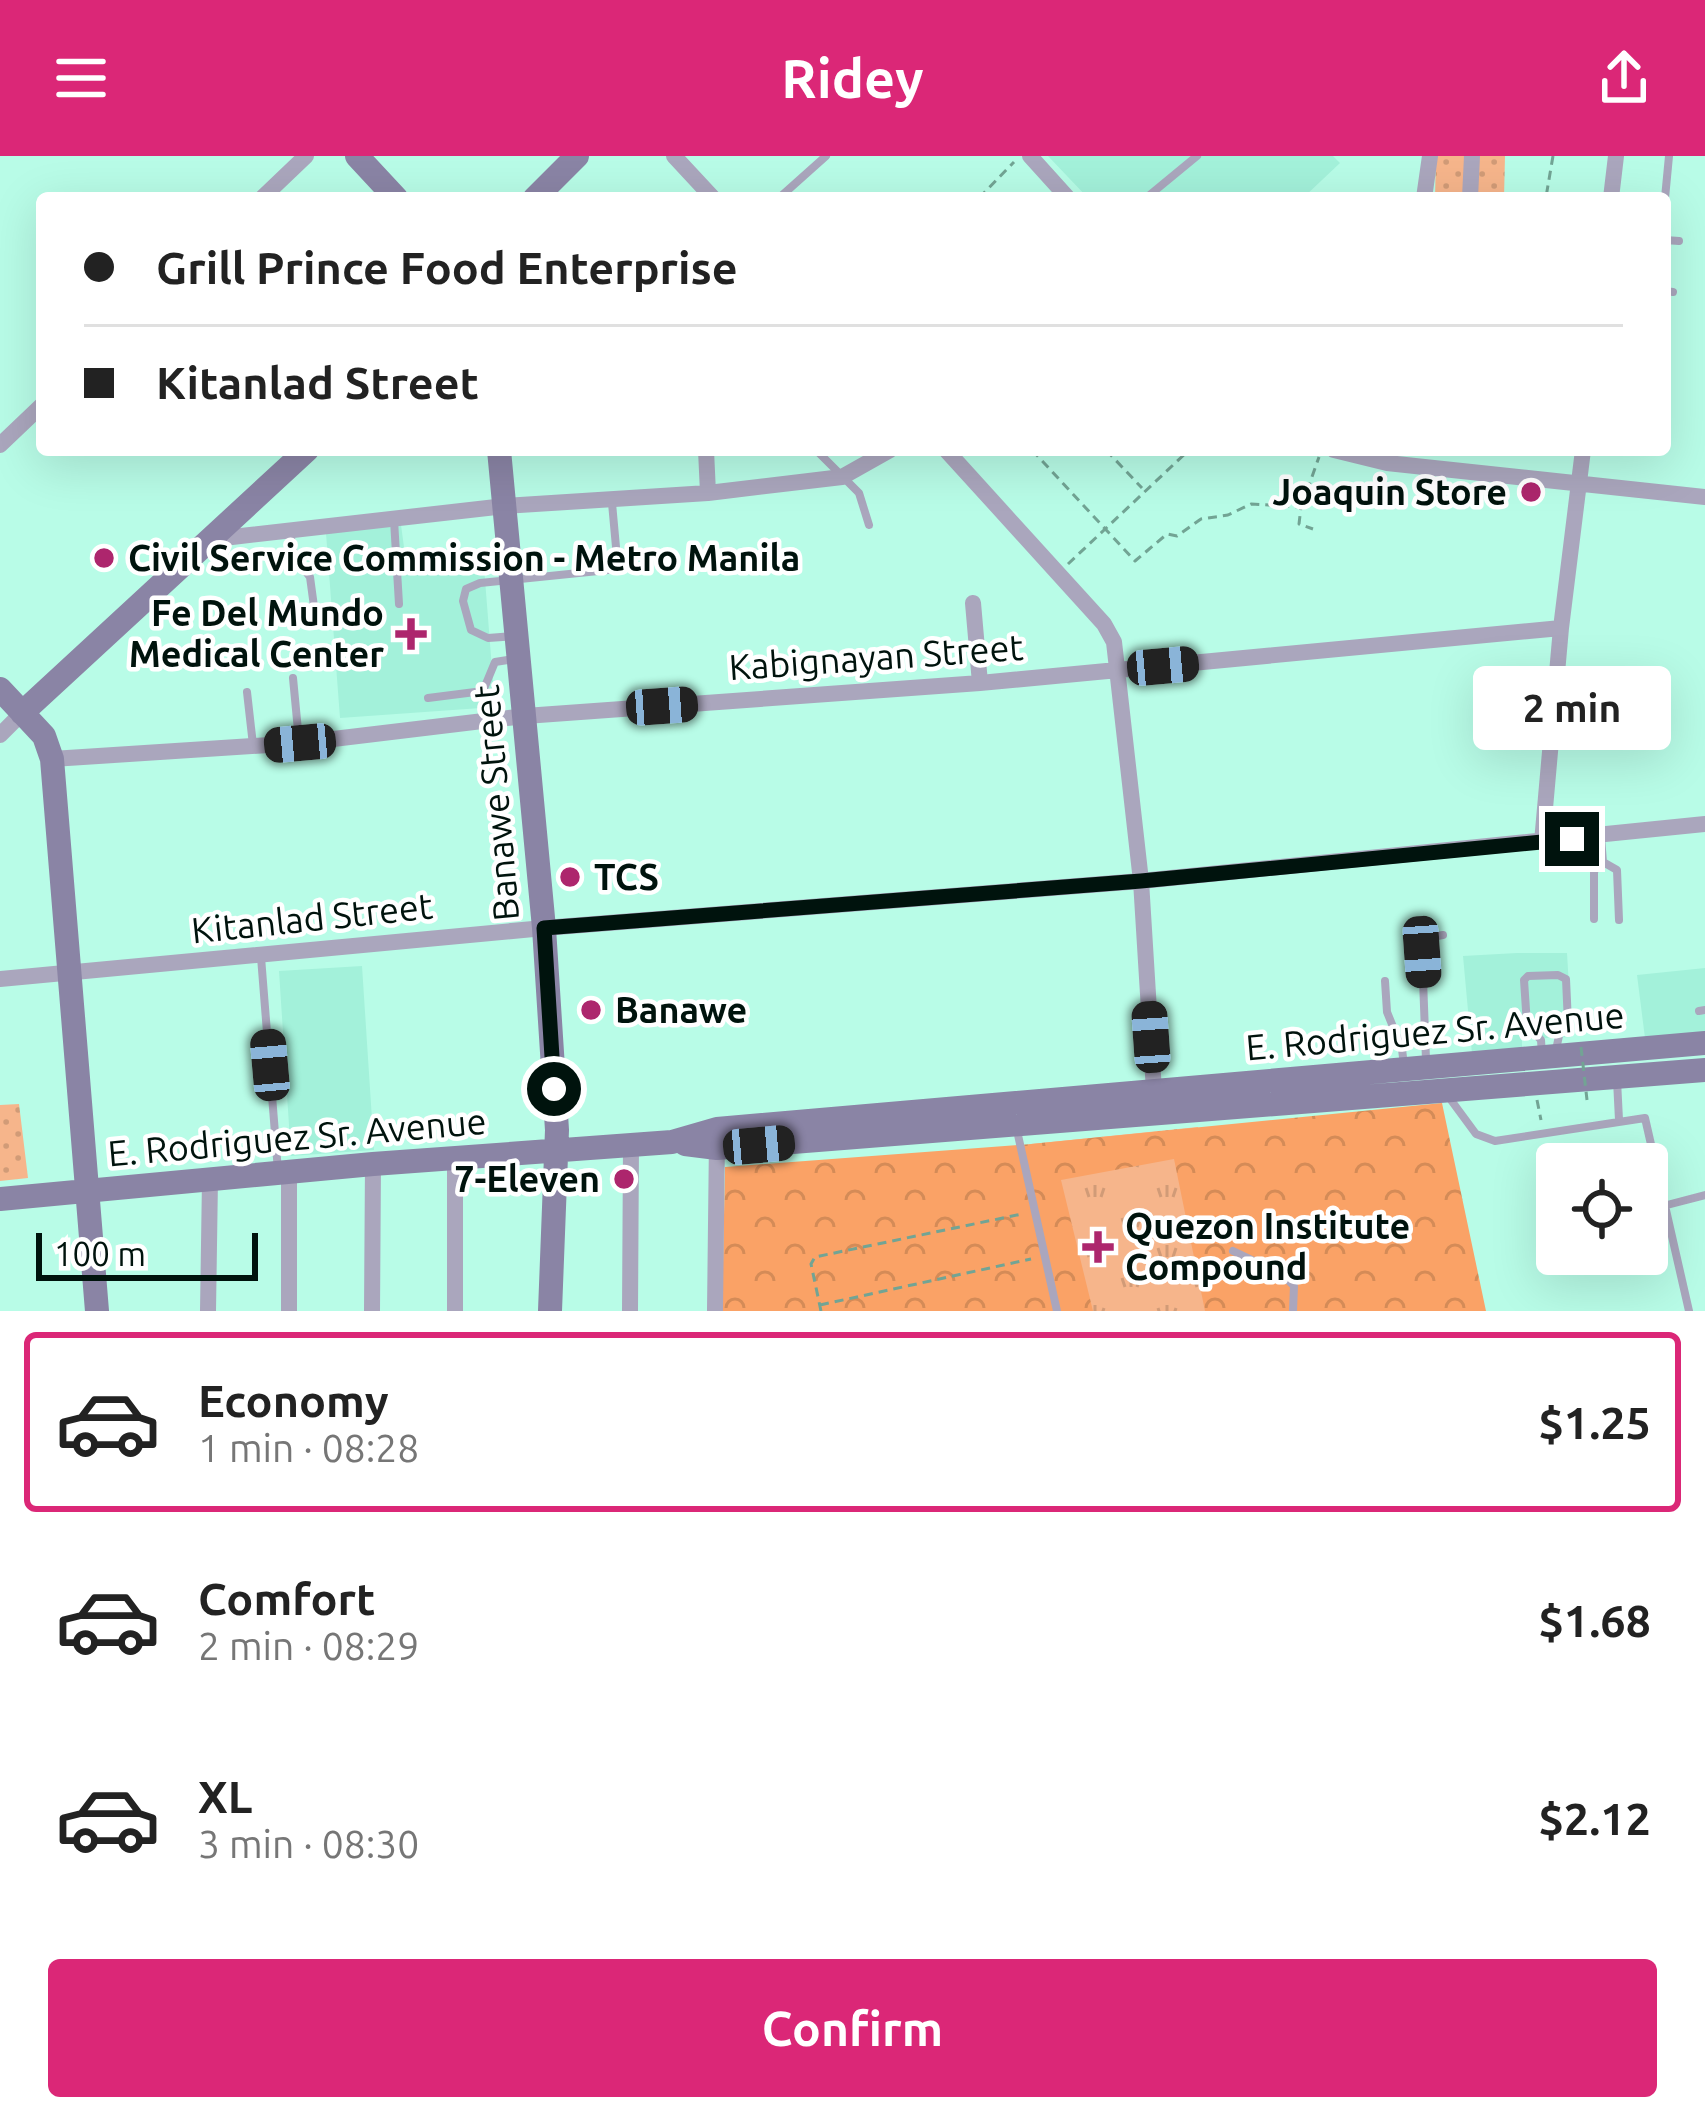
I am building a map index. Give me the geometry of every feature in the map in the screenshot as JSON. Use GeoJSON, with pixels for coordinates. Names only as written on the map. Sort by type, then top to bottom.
{"type":"FeatureCollection","features":[{"type":"Feature","properties":{"kind":"main road"},"geometry":{"type":"LineString","coordinates":[[356,156],[390,192]]}},
{"type":"Feature","properties":{"kind":"main road"},"geometry":{"type":"LineString","coordinates":[[541,192],[577,156]]}},
{"type":"Feature","properties":{"kind":"main road"},"geometry":{"type":"LineString","coordinates":[[22,713],[302,456]]}},
{"type":"Feature","properties":{"kind":"main road","name":"Banawe Street"},"geometry":{"type":"LineString","coordinates":[[501,456],[544,928],[558,1149],[552,1187],[550,1311]]}},
{"type":"Feature","properties":{"kind":"main road"},"geometry":{"type":"LineString","coordinates":[[0,689],[44,736],[52,759],[97,1311]]}},
{"type":"Feature","properties":{"kind":"main road","name":"E. Rodriguez Sr. Avenue"},"geometry":{"type":"LineString","coordinates":[[717,1139],[1154,1091],[1705,1043]]}},
{"type":"Feature","properties":{"kind":"main road","name":"E. Rodriguez Sr. Avenue"},"geometry":{"type":"LineString","coordinates":[[0,1199],[558,1149],[1016,1125],[1705,1070]]}},
{"type":"Feature","properties":{"kind":"street"},"geometry":{"type":"LineString","coordinates":[[268,192],[306,156]]}},
{"type":"Feature","properties":{"kind":"street"},"geometry":{"type":"LineString","coordinates":[[674,156],[707,192]]}},
{"type":"Feature","properties":{"kind":"street"},"geometry":{"type":"LineString","coordinates":[[1030,156],[1063,192]]}},
{"type":"Feature","properties":{"kind":"street"},"geometry":{"type":"LineString","coordinates":[[1425,192],[1430,156]]}},
{"type":"Feature","properties":{"kind":"street"},"geometry":{"type":"LineString","coordinates":[[1469,192],[1472,156]]}},
{"type":"Feature","properties":{"kind":"street"},"geometry":{"type":"LineString","coordinates":[[1612,192],[1616,156]]}},
{"type":"Feature","properties":{"kind":"street"},"geometry":{"type":"LineString","coordinates":[[4,435],[36,410]]}},
{"type":"Feature","properties":{"kind":"street"},"geometry":{"type":"LineString","coordinates":[[706,456],[708,493]]}},
{"type":"Feature","properties":{"kind":"street"},"geometry":{"type":"LineString","coordinates":[[220,532],[232,537],[505,506],[708,493],[842,477],[879,456]]}},
{"type":"Feature","properties":{"kind":"street"},"geometry":{"type":"LineString","coordinates":[[952,456],[1059,572],[1114,642],[1141,881],[1154,1091]]}},
{"type":"Feature","properties":{"kind":"street"},"geometry":{"type":"LineString","coordinates":[[1358,456],[1705,497]]}},
{"type":"Feature","properties":{"kind":"street"},"geometry":{"type":"LineString","coordinates":[[1543,842],[1561,628],[1582,456]]}},
{"type":"Feature","properties":{"kind":"street"},"geometry":{"type":"LineString","coordinates":[[973,603],[980,682]]}},
{"type":"Feature","properties":{"kind":"street","name":"Kabignayan Street"},"geometry":{"type":"LineString","coordinates":[[52,759],[300,743],[525,716],[980,682],[1561,628]]}},
{"type":"Feature","properties":{"kind":"street"},"geometry":{"type":"LineString","coordinates":[[0,735],[22,713]]}},
{"type":"Feature","properties":{"kind":"street","name":"Kitanlad Street"},"geometry":{"type":"LineString","coordinates":[[0,979],[544,928],[1141,881],[1705,824]]}},
{"type":"Feature","properties":{"kind":"street"},"geometry":{"type":"LineString","coordinates":[[715,1311],[717,1139]]}},
{"type":"Feature","properties":{"kind":"street"},"geometry":{"type":"LineString","coordinates":[[630,1311],[632,1145]]}},
{"type":"Feature","properties":{"kind":"street"},"geometry":{"type":"LineString","coordinates":[[455,1158],[455,1311]]}},
{"type":"Feature","properties":{"kind":"street"},"geometry":{"type":"LineString","coordinates":[[373,1164],[373,1311]]}},
{"type":"Feature","properties":{"kind":"street"},"geometry":{"type":"LineString","coordinates":[[284,1173],[289,1311]]}},
{"type":"Feature","properties":{"kind":"street"},"geometry":{"type":"LineString","coordinates":[[208,1311],[210,1179]]}},
{"type":"Feature","properties":{"kind":"lane"},"geometry":{"type":"LineString","coordinates":[[786,192],[826,156]]}},
{"type":"Feature","properties":{"kind":"lane"},"geometry":{"type":"LineString","coordinates":[[1153,192],[1197,156]]}},
{"type":"Feature","properties":{"kind":"lane"},"geometry":{"type":"LineString","coordinates":[[1666,192],[1669,156]]}},
{"type":"Feature","properties":{"kind":"lane"},"geometry":{"type":"LineString","coordinates":[[1671,240],[1679,241]]}},
{"type":"Feature","properties":{"kind":"lane"},"geometry":{"type":"LineString","coordinates":[[822,456],[859,493],[868,525]]}},
{"type":"Feature","properties":{"kind":"lane"},"geometry":{"type":"LineString","coordinates":[[518,648],[471,630],[463,601],[466,589],[480,583],[618,569],[612,500]]}},
{"type":"Feature","properties":{"kind":"lane"},"geometry":{"type":"LineString","coordinates":[[394,518],[399,604]]}},
{"type":"Feature","properties":{"kind":"lane"},"geometry":{"type":"LineString","coordinates":[[289,530],[294,556],[310,575],[315,614]]}},
{"type":"Feature","properties":{"kind":"lane"},"geometry":{"type":"LineString","coordinates":[[428,698],[483,691],[495,662],[518,648]]}},
{"type":"Feature","properties":{"kind":"lane"},"geometry":{"type":"LineString","coordinates":[[293,678],[300,743]]}},
{"type":"Feature","properties":{"kind":"lane"},"geometry":{"type":"LineString","coordinates":[[247,692],[253,747]]}},
{"type":"Feature","properties":{"kind":"lane"},"geometry":{"type":"LineString","coordinates":[[1594,919],[1594,871],[1603,862],[1601,836]]}},
{"type":"Feature","properties":{"kind":"lane"},"geometry":{"type":"LineString","coordinates":[[1603,862],[1617,870],[1619,920]]}},
{"type":"Feature","properties":{"kind":"lane"},"geometry":{"type":"LineString","coordinates":[[1416,1068],[1422,952],[1432,938],[1443,934]]}},
{"type":"Feature","properties":{"kind":"lane"},"geometry":{"type":"LineString","coordinates":[[261,957],[284,1173]]}},
{"type":"Feature","properties":{"kind":"lane"},"geometry":{"type":"LineString","coordinates":[[1528,976],[1566,979],[1568,1023],[1549,1058],[1527,1025],[1524,980],[1528,976]]}},
{"type":"Feature","properties":{"kind":"lane"},"geometry":{"type":"LineString","coordinates":[[1385,981],[1387,1012],[1402,1049],[1416,1068]]}},
{"type":"Feature","properties":{"kind":"lane"},"geometry":{"type":"LineString","coordinates":[[1617,1077],[1619,1120]]}},
{"type":"Feature","properties":{"kind":"lane"},"geometry":{"type":"LineString","coordinates":[[1445,1091],[1476,1134],[1495,1142],[1639,1117],[1649,1124],[1653,1143]]}},
{"type":"Feature","properties":{"kind":"lane"},"geometry":{"type":"LineString","coordinates":[[1016,1125],[1058,1311]]}},
{"type":"Feature","properties":{"kind":"lane"},"geometry":{"type":"LineString","coordinates":[[1668,1204],[1705,1195]]}},
{"type":"Feature","properties":{"kind":"lane"},"geometry":{"type":"LineString","coordinates":[[1668,1214],[1689,1311]]}},
{"type":"Feature","properties":{"kind":"lane"},"geometry":{"type":"LineString","coordinates":[[1233,1251],[1283,1275],[1294,1286],[1293,1311]]}},
{"type":"Feature","properties":{"kind":"path"},"geometry":{"type":"LineString","coordinates":[[985,192],[1020,156]]}},
{"type":"Feature","properties":{"kind":"path"},"geometry":{"type":"LineString","coordinates":[[1547,192],[1553,156]]}},
{"type":"Feature","properties":{"kind":"path"},"geometry":{"type":"LineString","coordinates":[[1037,456],[1135,561],[1167,534],[1177,536],[1201,519],[1228,515],[1251,504],[1301,507]]}},
{"type":"Feature","properties":{"kind":"path"},"geometry":{"type":"LineString","coordinates":[[1112,456],[1144,491]]}},
{"type":"Feature","properties":{"kind":"path"},"geometry":{"type":"LineString","coordinates":[[1059,572],[1182,456]]}},
{"type":"Feature","properties":{"kind":"path"},"geometry":{"type":"LineString","coordinates":[[1313,529],[1300,524],[1301,507],[1320,456]]}},
{"type":"Feature","properties":{"kind":"path"},"geometry":{"type":"LineString","coordinates":[[1581,1047],[1588,1100]]}},
{"type":"Feature","properties":{"kind":"path"},"geometry":{"type":"LineString","coordinates":[[1537,1097],[1541,1119]]}},
{"type":"Feature","properties":{"kind":"path"},"geometry":{"type":"LineString","coordinates":[[1035,1211],[828,1251],[811,1264],[820,1308],[1045,1256]]}},
{"type":"Feature","properties":{"kind":"shaded area"},"geometry":{"type":"Polygon","coordinates":[[[1048,156],[1333,156],[1340,163],[1309,192],[1082,192],[1048,156]]]}},
{"type":"Feature","properties":{"kind":"shaded area","name":"Fe Del Mundo Medical Center"},"geometry":{"type":"Polygon","coordinates":[[[401,525],[406,562],[483,554],[495,707],[340,718],[326,533],[401,525]]]}},
{"type":"Feature","properties":{"kind":"shaded area"},"geometry":{"type":"Polygon","coordinates":[[[1567,953],[1572,1037],[1522,1039],[1522,1050],[1472,1054],[1463,956],[1567,953]]]}},
{"type":"Feature","properties":{"kind":"shaded area"},"geometry":{"type":"Polygon","coordinates":[[[362,966],[374,1150],[291,1156],[279,971],[362,966]]]}},
{"type":"Feature","properties":{"kind":"shaded area"},"geometry":{"type":"Polygon","coordinates":[[[1705,968],[1705,1034],[1645,1038],[1637,975],[1705,968]]]}},
{"type":"Feature","properties":{"kind":"green space"},"geometry":{"type":"Polygon","coordinates":[[[1436,156],[1505,156],[1504,192],[1435,192],[1436,156]]]}},
{"type":"Feature","properties":{"kind":"green space","name":"Quezon Institute Compound"},"geometry":{"type":"Polygon","coordinates":[[[1442,1103],[1486,1311],[1205,1311],[1174,1159],[1061,1180],[1093,1311],[722,1311],[725,1167],[1031,1144],[1442,1103]]]}},
{"type":"Feature","properties":{"kind":"green space"},"geometry":{"type":"Polygon","coordinates":[[[19,1104],[28,1178],[0,1181],[0,1105],[19,1104]]]}},
{"type":"Feature","properties":{"kind":"green space"},"geometry":{"type":"Polygon","coordinates":[[[1198,1127],[1236,1311],[1069,1311],[1031,1144],[1198,1127]]]}},
{"type":"Feature","properties":{"kind":"place","name":"Joaquin Store"},"geometry":{"type":"Point","coordinates":[1531,492]}},
{"type":"Feature","properties":{"kind":"place","name":"Civil Service Commission - Metro Manila"},"geometry":{"type":"Point","coordinates":[104,558]}},
{"type":"Feature","properties":{"kind":"place","name":"Fe Del Mundo Medical Center"},"geometry":{"type":"Point","coordinates":[411,634]}},
{"type":"Feature","properties":{"kind":"place","name":"TCS"},"geometry":{"type":"Point","coordinates":[570,877]}},
{"type":"Feature","properties":{"kind":"place","name":"Banawe"},"geometry":{"type":"Point","coordinates":[591,1010]}},
{"type":"Feature","properties":{"kind":"place","name":"7-Eleven"},"geometry":{"type":"Point","coordinates":[624,1179]}},
{"type":"Feature","properties":{"kind":"place","name":"Quezon Institute Compound"},"geometry":{"type":"Point","coordinates":[1098,1247]}},
{"type":"Feature","properties":{"kind":"route"},"geometry":{"type":"LineString","coordinates":[[554,1089],[544,928],[1141,881],[1572,839]]}}]}
